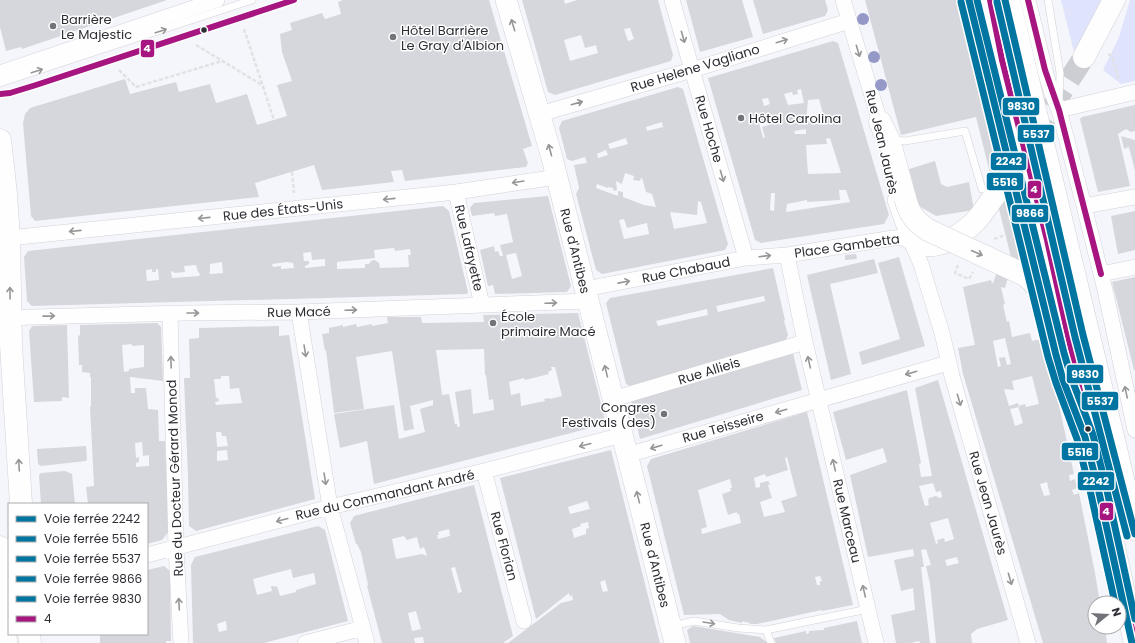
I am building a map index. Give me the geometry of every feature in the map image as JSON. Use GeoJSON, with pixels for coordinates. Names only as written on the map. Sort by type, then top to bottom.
{"type":"FeatureCollection","features":[{"type":"Feature","properties":{"kind":"main road"},"geometry":{"type":"LineString","coordinates":[[990,0],[1004,67],[1047,240],[1135,643]]}},
{"type":"Feature","properties":{"kind":"main road"},"geometry":{"type":"LineString","coordinates":[[1009,0],[1135,529]]}},
{"type":"Feature","properties":{"kind":"main road"},"geometry":{"type":"LineString","coordinates":[[1094,55],[1114,0]]}},
{"type":"Feature","properties":{"kind":"main road"},"geometry":{"type":"LineString","coordinates":[[884,131],[910,214],[919,224],[928,230],[1018,272],[1035,283],[1044,301],[1062,357],[1080,396]]}},
{"type":"Feature","properties":{"kind":"main road"},"geometry":{"type":"LineString","coordinates":[[0,140],[6,194],[4,239],[5,319],[22,503]]}},
{"type":"Feature","properties":{"kind":"main road"},"geometry":{"type":"LineString","coordinates":[[909,237],[918,243],[933,245],[956,236],[979,217],[990,190]]}},
{"type":"Feature","properties":{"kind":"main road"},"geometry":{"type":"LineString","coordinates":[[0,558],[6,589],[2,616],[6,643]]}},
{"type":"Feature","properties":{"kind":"street"},"geometry":{"type":"LineString","coordinates":[[0,73],[217,0]]}},
{"type":"Feature","properties":{"kind":"street","name":"Rue d'Antibes"},"geometry":{"type":"LineString","coordinates":[[506,0],[557,177],[673,635]]}},
{"type":"Feature","properties":{"kind":"street","name":"Rue Hoche"},"geometry":{"type":"LineString","coordinates":[[672,0],[746,258]]}},
{"type":"Feature","properties":{"kind":"street","name":"Rue Jean Jaurès"},"geometry":{"type":"LineString","coordinates":[[843,0],[884,131],[881,140],[885,162],[897,205],[909,237]]}},
{"type":"Feature","properties":{"kind":"street"},"geometry":{"type":"LineString","coordinates":[[1028,0],[1046,74],[1059,110],[1084,206],[1135,430]]}},
{"type":"Feature","properties":{"kind":"street","name":"Rue Helene Vagliano"},"geometry":{"type":"LineString","coordinates":[[540,114],[692,70],[849,21]]}},
{"type":"Feature","properties":{"kind":"street"},"geometry":{"type":"LineString","coordinates":[[1059,110],[1135,92]]}},
{"type":"Feature","properties":{"kind":"street","name":"Rue des États-Unis"},"geometry":{"type":"LineString","coordinates":[[4,239],[456,192],[557,177]]}},
{"type":"Feature","properties":{"kind":"street","name":"Rue Lafayette"},"geometry":{"type":"LineString","coordinates":[[456,192],[482,305]]}},
{"type":"Feature","properties":{"kind":"street"},"geometry":{"type":"LineString","coordinates":[[1084,206],[1135,197]]}},
{"type":"Feature","properties":{"kind":"street","name":"Place Gambetta"},"geometry":{"type":"LineString","coordinates":[[819,400],[786,255],[893,238],[909,237],[921,264],[942,333],[948,363]]}},
{"type":"Feature","properties":{"kind":"street","name":"Rue Chabaud"},"geometry":{"type":"LineString","coordinates":[[587,295],[746,258],[786,255]]}},
{"type":"Feature","properties":{"kind":"street"},"geometry":{"type":"LineString","coordinates":[[1100,274],[1135,267]]}},
{"type":"Feature","properties":{"kind":"street","name":"Rue Macé"},"geometry":{"type":"LineString","coordinates":[[5,319],[170,313],[299,312],[482,305],[587,295]]}},
{"type":"Feature","properties":{"kind":"street"},"geometry":{"type":"LineString","coordinates":[[299,312],[330,507],[367,643]]}},
{"type":"Feature","properties":{"kind":"street","name":"Rue du Docteur Gérard Monod"},"geometry":{"type":"LineString","coordinates":[[170,313],[176,548],[181,643]]}},
{"type":"Feature","properties":{"kind":"street","name":"Rue Allieis"},"geometry":{"type":"LineString","coordinates":[[613,399],[805,342]]}},
{"type":"Feature","properties":{"kind":"street"},"geometry":{"type":"LineString","coordinates":[[819,400],[948,363]]}},
{"type":"Feature","properties":{"kind":"street","name":"Rue Jean Jaurès"},"geometry":{"type":"LineString","coordinates":[[948,363],[1028,643]]}},
{"type":"Feature","properties":{"kind":"street","name":"Rue Teisseire"},"geometry":{"type":"LineString","coordinates":[[627,455],[819,400]]}},
{"type":"Feature","properties":{"kind":"street","name":"Rue Marceau"},"geometry":{"type":"LineString","coordinates":[[819,400],[876,643]]}},
{"type":"Feature","properties":{"kind":"street","name":"Rue du Commandant André"},"geometry":{"type":"LineString","coordinates":[[148,555],[330,507],[484,471],[622,435]]}},
{"type":"Feature","properties":{"kind":"street","name":"Rue Florian"},"geometry":{"type":"LineString","coordinates":[[484,471],[524,621]]}},
{"type":"Feature","properties":{"kind":"street"},"geometry":{"type":"LineString","coordinates":[[305,643],[363,628]]}},
{"type":"Feature","properties":{"kind":"lane"},"geometry":{"type":"LineString","coordinates":[[0,83],[252,0]]}},
{"type":"Feature","properties":{"kind":"lane"},"geometry":{"type":"LineString","coordinates":[[0,94],[10,93],[294,0]]}},
{"type":"Feature","properties":{"kind":"lane"},"geometry":{"type":"LineString","coordinates":[[1048,0],[1060,73],[1059,110]]}},
{"type":"Feature","properties":{"kind":"lane"},"geometry":{"type":"LineString","coordinates":[[884,131],[905,141],[965,131],[990,190]]}},
{"type":"Feature","properties":{"kind":"lane"},"geometry":{"type":"LineString","coordinates":[[673,635],[694,621],[738,628],[766,630],[868,609]]}},
{"type":"Feature","properties":{"kind":"lane"},"geometry":{"type":"LineString","coordinates":[[766,630],[771,643]]}},
{"type":"Feature","properties":{"kind":"path"},"geometry":{"type":"LineString","coordinates":[[240,18],[274,120]]}},
{"type":"Feature","properties":{"kind":"path"},"geometry":{"type":"LineString","coordinates":[[184,36],[263,86]]}},
{"type":"Feature","properties":{"kind":"path"},"geometry":{"type":"LineString","coordinates":[[1094,55],[1112,56],[1119,82],[1124,80]]}},
{"type":"Feature","properties":{"kind":"path"},"geometry":{"type":"LineString","coordinates":[[110,61],[136,86],[222,61]]}},
{"type":"Feature","properties":{"kind":"path"},"geometry":{"type":"LineString","coordinates":[[292,172],[294,181]]}},
{"type":"Feature","properties":{"kind":"path"},"geometry":{"type":"LineString","coordinates":[[990,240],[1005,235]]}},
{"type":"Feature","properties":{"kind":"shaded area"},"geometry":{"type":"Polygon","coordinates":[[[1061,0],[1111,0],[1074,52],[1061,0]]]}},
{"type":"Feature","properties":{"kind":"shaded area"},"geometry":{"type":"Polygon","coordinates":[[[1130,0],[1135,0],[1135,81],[1121,84],[1103,70],[1119,37],[1130,0]]]}},
{"type":"Feature","properties":{"kind":"building","name":"Barrière Le Majestic"},"geometry":{"type":"Polygon","coordinates":[[[0,0],[167,0],[22,49],[21,47],[6,51],[0,27],[0,0]]]}},
{"type":"Feature","properties":{"kind":"building"},"geometry":{"type":"Polygon","coordinates":[[[343,0],[489,0],[532,146],[523,149],[528,163],[526,167],[405,181],[402,170],[391,171],[394,182],[322,190],[314,165],[255,183],[259,197],[35,221],[31,216],[23,123],[25,114],[30,108],[125,79],[130,94],[176,82],[179,92],[210,84],[216,103],[247,94],[257,125],[287,116],[277,85],[292,81],[282,52],[280,34],[292,30],[290,23],[322,13],[325,19],[341,14],[338,2],[343,0]]]}},
{"type":"Feature","properties":{"kind":"building"},"geometry":{"type":"Polygon","coordinates":[[[522,0],[564,0],[565,4],[577,0],[658,0],[673,55],[671,61],[555,95],[548,92],[522,0]],[[630,28],[624,29],[628,41],[634,39],[630,28]],[[581,35],[564,40],[570,61],[598,53],[596,45],[585,48],[581,35]]]}},
{"type":"Feature","properties":{"kind":"building"},"geometry":{"type":"Polygon","coordinates":[[[686,0],[742,0],[753,37],[700,52],[686,0]]]}},
{"type":"Feature","properties":{"kind":"building"},"geometry":{"type":"Polygon","coordinates":[[[753,0],[825,0],[828,10],[825,16],[763,34],[753,0]]]}},
{"type":"Feature","properties":{"kind":"building"},"geometry":{"type":"Polygon","coordinates":[[[865,0],[1016,0],[1058,299],[1012,263],[1005,288],[1001,287],[1005,304],[1003,305],[1007,322],[1009,321],[1012,337],[1030,333],[1032,341],[1041,339],[1048,355],[1074,474],[1069,475],[1070,481],[1075,479],[1077,488],[1072,490],[1074,495],[1079,493],[1099,595],[1087,595],[1087,635],[1106,635],[1107,643],[1043,643],[963,374],[958,348],[975,345],[963,287],[991,280],[993,283],[997,272],[1012,261],[976,117],[901,135],[865,0]],[[1005,338],[993,341],[998,367],[1001,366],[999,358],[1005,357],[1007,365],[1011,364],[1005,338]],[[1032,376],[1012,381],[1014,390],[1004,389],[1009,406],[1018,403],[1019,406],[1025,404],[1026,407],[1039,404],[1032,376]],[[1018,407],[1010,409],[1015,426],[1023,423],[1018,407]],[[1047,482],[1040,484],[1044,496],[1050,495],[1047,482]]]}},
{"type":"Feature","properties":{"kind":"building"},"geometry":{"type":"Polygon","coordinates":[[[833,41],[838,43],[889,215],[884,224],[761,243],[755,240],[708,78],[833,41]],[[801,89],[797,90],[798,94],[793,95],[792,92],[784,94],[788,105],[804,103],[801,89]],[[768,98],[762,99],[764,106],[770,104],[768,98]],[[819,99],[808,100],[806,122],[824,118],[819,99]],[[768,121],[759,123],[763,138],[765,137],[762,127],[769,125],[768,121]],[[806,129],[794,131],[795,134],[806,134],[806,129]],[[830,138],[826,139],[827,144],[806,145],[808,174],[841,173],[830,138]],[[839,190],[840,200],[807,202],[807,200],[787,204],[786,212],[850,202],[846,190],[839,190]],[[771,193],[770,210],[774,211],[775,193],[771,193]]]}},
{"type":"Feature","properties":{"kind":"building"},"geometry":{"type":"Polygon","coordinates":[[[678,87],[683,89],[728,244],[725,250],[602,274],[596,270],[576,194],[579,188],[574,165],[587,163],[585,157],[572,161],[567,159],[559,128],[562,121],[678,87]],[[662,122],[646,127],[647,131],[663,127],[662,122]],[[626,138],[608,144],[610,149],[628,144],[626,138]],[[606,150],[597,154],[598,158],[608,155],[606,150]],[[625,173],[622,184],[616,181],[617,190],[614,191],[613,188],[608,188],[597,184],[596,188],[618,196],[618,191],[623,192],[623,197],[644,205],[656,207],[652,194],[646,192],[642,178],[640,181],[633,180],[634,176],[625,173]],[[698,201],[697,215],[670,212],[674,229],[707,223],[701,202],[698,201]],[[624,219],[619,220],[624,239],[649,234],[647,223],[627,228],[624,219]]]}},
{"type":"Feature","properties":{"kind":"building"},"geometry":{"type":"Polygon","coordinates":[[[1135,105],[1135,131],[1131,132],[1126,129],[1118,134],[1130,186],[1098,192],[1080,119],[1082,117],[1135,105]]]}},
{"type":"Feature","properties":{"kind":"building"},"geometry":{"type":"Polygon","coordinates":[[[1121,136],[1135,140],[1135,171],[1129,147],[1124,149],[1121,136]]]}},
{"type":"Feature","properties":{"kind":"building"},"geometry":{"type":"Polygon","coordinates":[[[935,161],[941,184],[947,187],[969,182],[974,210],[936,216],[919,206],[909,169],[935,161]]]}},
{"type":"Feature","properties":{"kind":"building"},"geometry":{"type":"Polygon","coordinates":[[[548,196],[571,286],[567,292],[495,294],[493,285],[488,286],[480,250],[494,246],[495,252],[498,251],[500,256],[503,256],[500,245],[513,242],[507,214],[495,216],[494,213],[472,216],[470,208],[474,203],[548,196]],[[516,253],[506,255],[512,279],[522,276],[516,253]]]}},
{"type":"Feature","properties":{"kind":"building"},"geometry":{"type":"Polygon","coordinates":[[[443,206],[449,211],[468,292],[467,294],[32,306],[27,301],[24,257],[28,251],[443,206]],[[394,248],[374,250],[375,258],[337,262],[337,269],[365,268],[365,264],[369,264],[371,261],[375,260],[379,263],[380,268],[409,267],[408,255],[411,255],[410,249],[395,251],[394,248]],[[311,252],[303,253],[304,261],[309,261],[309,264],[305,266],[305,268],[325,266],[325,259],[312,260],[311,252]],[[222,262],[210,264],[209,273],[223,273],[222,262]],[[287,262],[272,264],[273,267],[281,266],[281,269],[294,268],[293,263],[287,262]],[[196,265],[184,266],[185,272],[174,273],[173,271],[171,272],[172,278],[199,276],[200,274],[196,265]],[[152,269],[146,270],[147,281],[159,280],[158,269],[156,269],[156,272],[152,272],[152,269]]]}},
{"type":"Feature","properties":{"kind":"building"},"geometry":{"type":"Polygon","coordinates":[[[1135,211],[1135,250],[1118,254],[1111,216],[1135,211]]]}},
{"type":"Feature","properties":{"kind":"building"},"geometry":{"type":"Polygon","coordinates":[[[856,254],[857,259],[845,260],[845,255],[856,254]]]}},
{"type":"Feature","properties":{"kind":"building"},"geometry":{"type":"Polygon","coordinates":[[[899,257],[925,346],[862,365],[859,352],[900,339],[878,263],[899,257]]]}},
{"type":"Feature","properties":{"kind":"building"},"geometry":{"type":"Polygon","coordinates":[[[874,259],[878,273],[830,284],[851,374],[831,380],[807,275],[874,259]]]}},
{"type":"Feature","properties":{"kind":"building"},"geometry":{"type":"Polygon","coordinates":[[[773,268],[788,335],[785,342],[735,357],[734,355],[726,357],[726,359],[632,387],[626,384],[606,303],[610,298],[773,268]],[[764,296],[716,306],[718,312],[765,301],[764,296]],[[707,309],[656,321],[658,326],[708,315],[707,309]]]}},
{"type":"Feature","properties":{"kind":"building"},"geometry":{"type":"Polygon","coordinates":[[[1135,277],[1135,370],[1134,370],[1112,282],[1135,277]]]}},
{"type":"Feature","properties":{"kind":"building"},"geometry":{"type":"Polygon","coordinates":[[[578,313],[606,424],[374,484],[367,441],[340,448],[334,414],[394,405],[399,439],[425,432],[420,409],[433,405],[433,400],[410,406],[414,429],[404,431],[392,351],[356,357],[364,409],[334,413],[326,350],[325,351],[322,334],[329,333],[329,328],[343,325],[343,327],[356,324],[357,327],[388,323],[387,317],[421,317],[422,323],[484,322],[483,315],[578,313]],[[484,349],[436,350],[442,395],[449,394],[455,424],[457,424],[457,427],[460,426],[455,392],[471,389],[473,414],[494,410],[493,399],[489,400],[485,375],[484,349]],[[551,367],[552,370],[548,372],[549,374],[509,382],[511,395],[520,393],[521,406],[545,401],[544,399],[562,396],[555,367],[551,367]]]}},
{"type":"Feature","properties":{"kind":"building"},"geometry":{"type":"Polygon","coordinates":[[[157,323],[161,327],[163,381],[130,377],[131,393],[135,393],[135,388],[146,388],[148,409],[158,410],[159,441],[165,441],[169,531],[162,540],[148,544],[148,503],[88,503],[86,487],[94,486],[90,407],[91,377],[90,373],[82,372],[82,365],[79,365],[78,336],[80,335],[80,325],[157,323]],[[132,344],[122,345],[124,372],[129,371],[129,369],[144,367],[144,345],[132,346],[132,344]],[[142,442],[135,443],[136,458],[139,457],[139,462],[136,463],[136,467],[149,466],[149,455],[143,456],[142,442]]]}},
{"type":"Feature","properties":{"kind":"building"},"geometry":{"type":"Polygon","coordinates":[[[67,325],[69,398],[62,397],[62,401],[34,402],[29,331],[32,326],[67,325]]]}},
{"type":"Feature","properties":{"kind":"building"},"geometry":{"type":"Polygon","coordinates":[[[279,326],[279,336],[289,335],[315,499],[196,531],[189,526],[184,378],[190,378],[189,339],[199,338],[199,328],[279,326]],[[221,376],[221,379],[214,379],[216,398],[218,398],[219,401],[215,402],[216,405],[242,403],[239,388],[230,389],[229,376],[221,376]],[[216,432],[217,447],[228,446],[226,436],[222,436],[221,432],[216,432]],[[227,450],[217,451],[217,461],[228,460],[227,450]]]}},
{"type":"Feature","properties":{"kind":"building"},"geometry":{"type":"Polygon","coordinates":[[[793,353],[802,390],[640,439],[631,401],[793,353]]]}},
{"type":"Feature","properties":{"kind":"building"},"geometry":{"type":"Polygon","coordinates":[[[938,380],[1008,620],[977,629],[971,634],[972,643],[936,643],[930,584],[926,566],[931,565],[926,549],[921,550],[924,567],[921,567],[930,643],[920,643],[919,641],[910,643],[896,643],[891,615],[915,610],[913,588],[901,591],[894,560],[914,556],[913,549],[868,557],[850,475],[887,462],[883,448],[846,460],[833,412],[907,390],[921,463],[919,464],[921,477],[932,476],[915,388],[938,380]],[[933,483],[919,486],[925,506],[929,505],[929,498],[936,496],[939,498],[942,497],[941,491],[936,492],[933,483]],[[948,518],[930,523],[936,544],[938,543],[937,540],[944,538],[945,542],[954,539],[948,518]],[[957,557],[945,560],[947,566],[959,563],[957,557]]]}},
{"type":"Feature","properties":{"kind":"building"},"geometry":{"type":"Polygon","coordinates":[[[807,412],[853,605],[757,624],[729,620],[720,614],[684,615],[647,466],[651,459],[807,412]],[[787,457],[785,458],[788,470],[766,477],[765,474],[754,478],[756,488],[760,487],[760,483],[768,481],[770,484],[768,485],[772,498],[760,502],[764,517],[785,512],[781,501],[797,496],[787,457]],[[730,479],[698,490],[707,527],[701,529],[702,534],[741,523],[737,512],[728,515],[722,494],[731,491],[730,488],[732,488],[730,479]],[[820,576],[815,577],[817,585],[820,585],[820,581],[822,581],[820,576]]]}},
{"type":"Feature","properties":{"kind":"building"},"geometry":{"type":"Polygon","coordinates":[[[86,446],[86,461],[41,466],[38,464],[37,449],[86,446]]]}},
{"type":"Feature","properties":{"kind":"building"},"geometry":{"type":"Polygon","coordinates":[[[611,450],[660,643],[508,643],[561,603],[573,600],[572,595],[570,597],[569,593],[536,619],[500,478],[611,450]],[[587,501],[568,507],[570,514],[590,509],[587,501]],[[588,522],[580,524],[581,526],[572,529],[574,538],[586,534],[586,529],[589,528],[588,522]],[[605,580],[600,582],[603,592],[608,591],[605,580]]]}},
{"type":"Feature","properties":{"kind":"building"},"geometry":{"type":"Polygon","coordinates":[[[65,471],[72,474],[75,503],[41,503],[39,475],[41,473],[65,471]]]}},
{"type":"Feature","properties":{"kind":"building"},"geometry":{"type":"Polygon","coordinates":[[[474,485],[513,636],[503,643],[424,643],[423,637],[414,638],[415,643],[382,643],[367,586],[361,552],[356,544],[350,523],[354,516],[474,485]],[[449,529],[438,532],[438,539],[450,536],[449,529]],[[404,536],[392,539],[396,559],[422,554],[427,556],[424,547],[420,549],[417,537],[407,540],[404,536]],[[455,567],[451,568],[458,593],[462,592],[455,567]],[[416,611],[408,613],[412,631],[421,629],[416,611]]]}},
{"type":"Feature","properties":{"kind":"building"},"geometry":{"type":"Polygon","coordinates":[[[318,526],[325,530],[348,621],[264,643],[193,643],[191,565],[195,557],[318,526]],[[291,569],[253,579],[257,595],[272,591],[271,586],[277,586],[280,596],[296,592],[296,590],[316,584],[314,573],[293,578],[291,569]],[[226,621],[217,624],[219,632],[227,630],[226,621]]]}},
{"type":"Feature","properties":{"kind":"building"},"geometry":{"type":"Polygon","coordinates":[[[164,566],[170,571],[171,641],[166,641],[166,643],[100,643],[100,635],[148,635],[148,570],[164,566]]]}},
{"type":"Feature","properties":{"kind":"building"},"geometry":{"type":"Polygon","coordinates":[[[857,621],[862,643],[776,643],[774,638],[806,631],[806,634],[809,633],[809,631],[824,630],[824,628],[857,621]]]}},
{"type":"Feature","properties":{"kind":"building"},"geometry":{"type":"Polygon","coordinates":[[[693,626],[760,637],[768,643],[690,643],[687,630],[693,626]]]}},
{"type":"Feature","properties":{"kind":"tunnel"},"geometry":{"type":"LineString","coordinates":[[998,191],[1084,57]]}},
{"type":"Feature","properties":{"kind":"rail line","name":"2242"},"geometry":{"type":"LineString","coordinates":[[969,0],[1056,355],[1063,380],[1085,437],[1098,488],[1132,643]]}},
{"type":"Feature","properties":{"kind":"rail line","name":"9866"},"geometry":{"type":"LineString","coordinates":[[977,0],[1064,353],[1071,377],[1093,435],[1106,486],[1135,619]]}},
{"type":"Feature","properties":{"kind":"rail line","name":"5537"},"geometry":{"type":"LineString","coordinates":[[1005,0],[1083,335],[1135,534]]}},
{"type":"Feature","properties":{"kind":"rail line","name":"5516"},"geometry":{"type":"LineString","coordinates":[[961,2],[1048,357],[1077,439],[1113,595]]}},
{"type":"Feature","properties":{"kind":"rail line","name":"9830"},"geometry":{"type":"LineString","coordinates":[[997,2],[1075,337],[1127,536]]}},
{"type":"Feature","properties":{"kind":"transit line","name":"4"},"geometry":{"type":"LineString","coordinates":[[0,94],[10,93],[36,85],[294,0]]}},
{"type":"Feature","properties":{"kind":"transit line","name":"4"},"geometry":{"type":"LineString","coordinates":[[990,0],[1002,60],[1047,240],[1135,643]]}},
{"type":"Feature","properties":{"kind":"transit line","name":"4"},"geometry":{"type":"LineString","coordinates":[[1028,0],[1045,70],[1059,110],[1101,274]]}},
{"type":"Feature","properties":{"kind":"place","name":"Barrière Le Majestic"},"geometry":{"type":"Point","coordinates":[53,26]}},
{"type":"Feature","properties":{"kind":"place","name":"Hôtel Barrière Le Gray d'Albion"},"geometry":{"type":"Point","coordinates":[393,37]}},
{"type":"Feature","properties":{"kind":"place","name":"Hôtel Carolina"},"geometry":{"type":"Point","coordinates":[741,118]}},
{"type":"Feature","properties":{"kind":"place","name":"École primaire Macé"},"geometry":{"type":"Point","coordinates":[493,323]}},
{"type":"Feature","properties":{"kind":"place","name":"Congres Festivals (des)"},"geometry":{"type":"Point","coordinates":[664,414]}}]}
